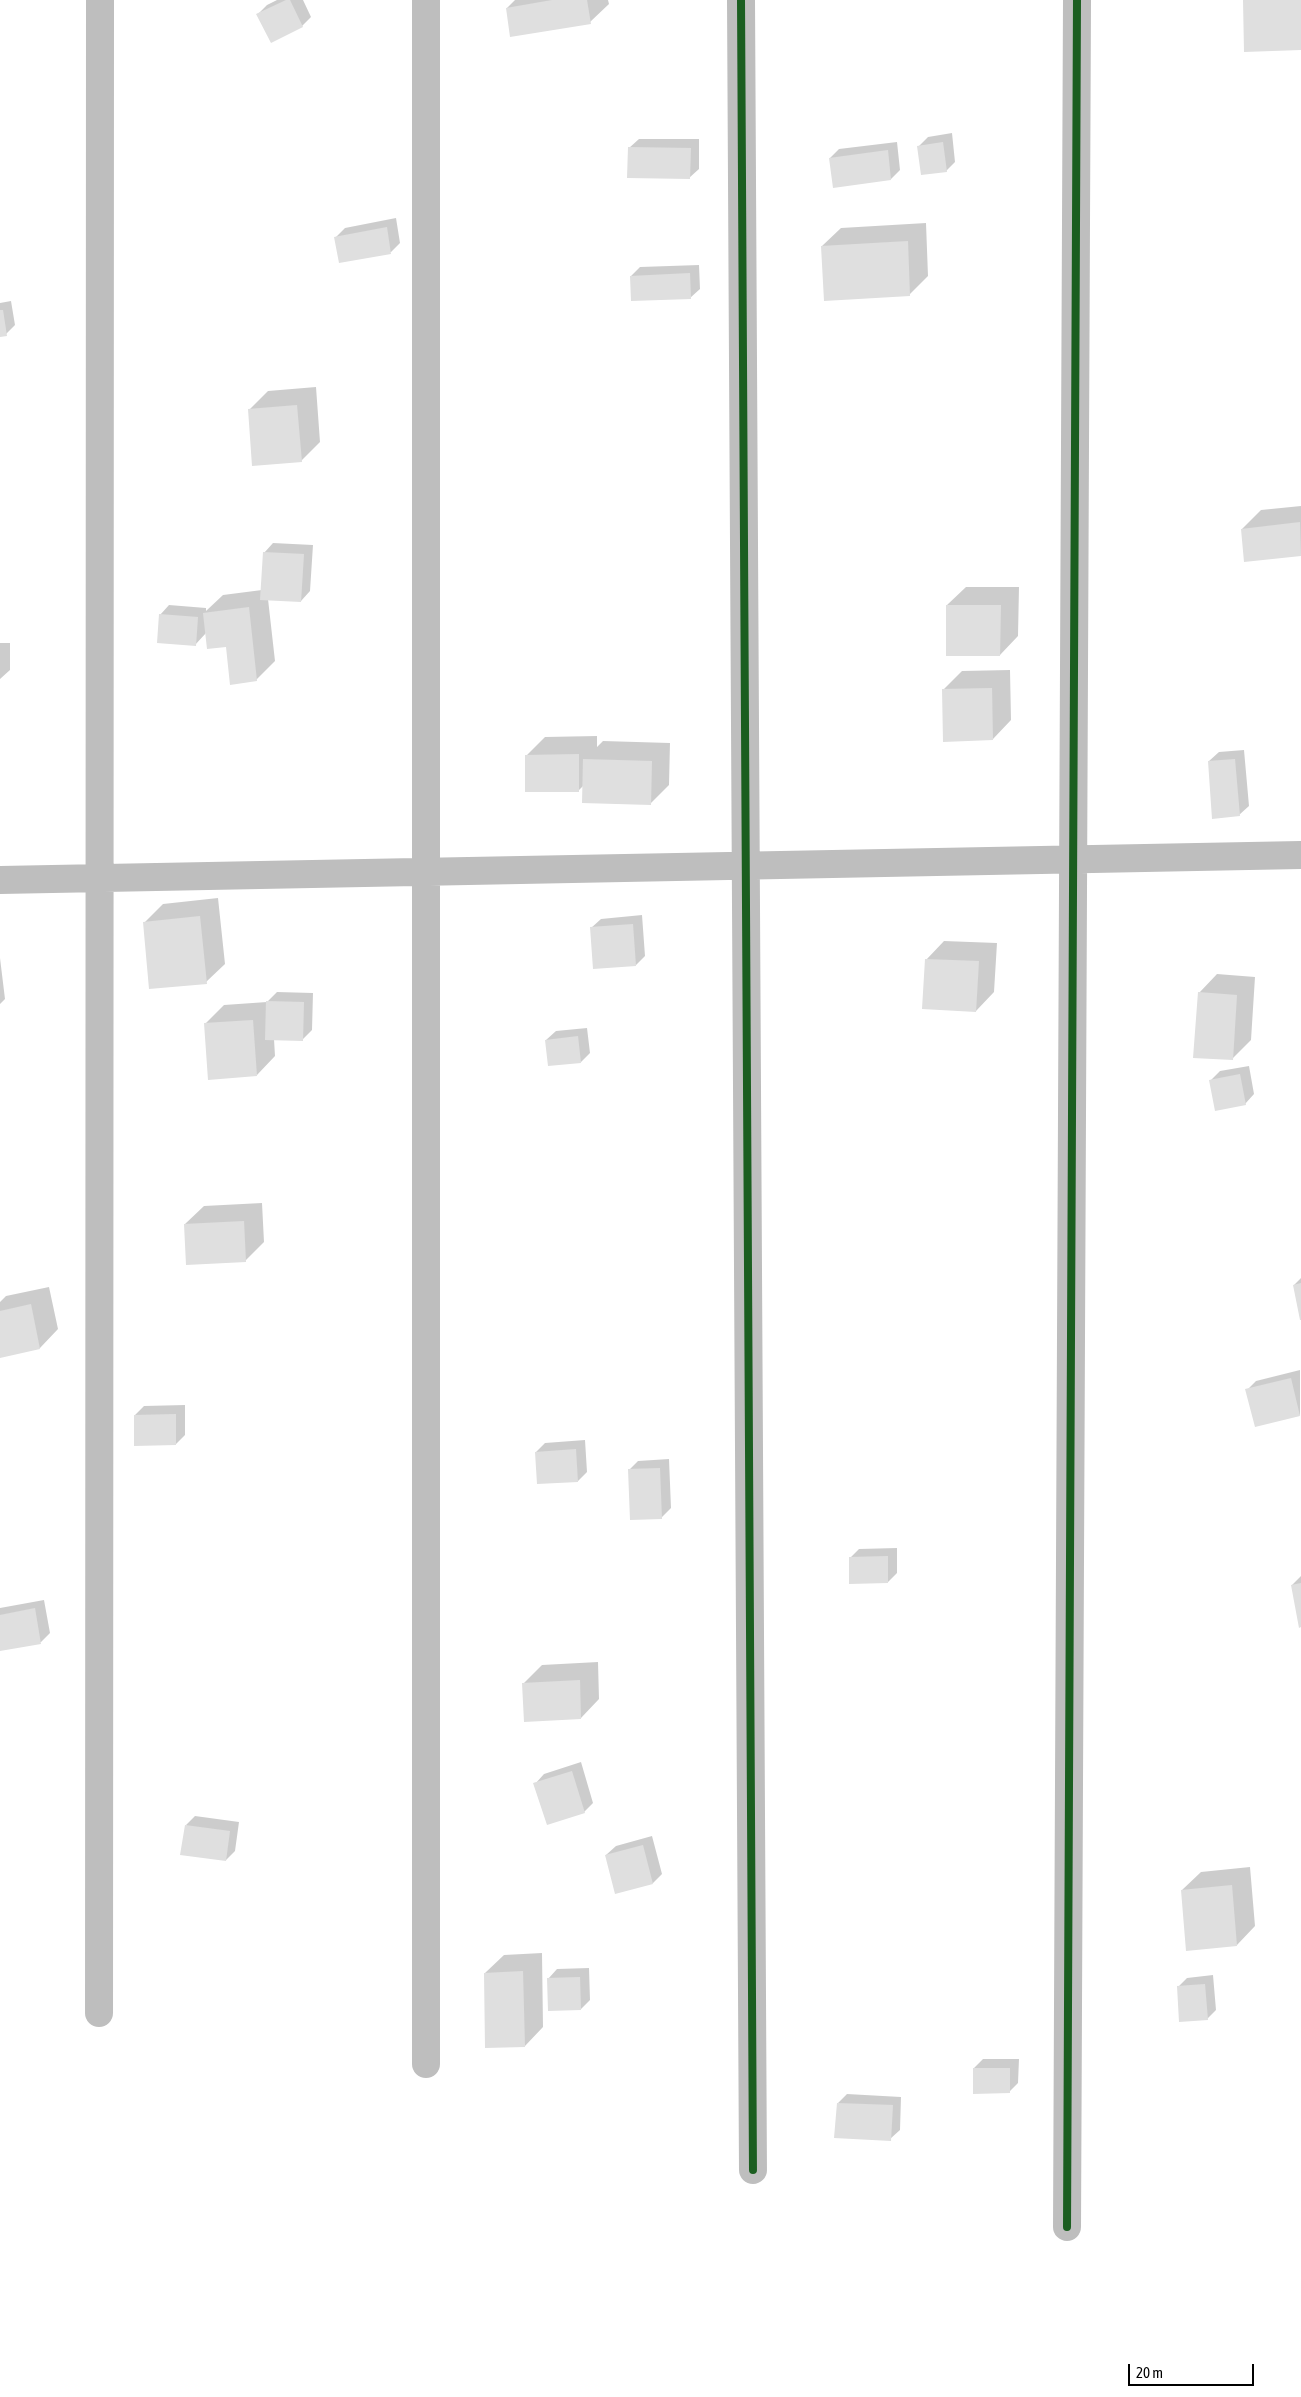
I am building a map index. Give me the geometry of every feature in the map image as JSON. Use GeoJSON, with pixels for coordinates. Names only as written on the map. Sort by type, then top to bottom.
{"type":"FeatureCollection","features":[{"type":"Feature","properties":{"kind":"street"},"geometry":{"type":"LineString","coordinates":[[98,2013],[100,0]]}},
{"type":"Feature","properties":{"kind":"street"},"geometry":{"type":"LineString","coordinates":[[426,0],[426,2064]]}},
{"type":"Feature","properties":{"kind":"street"},"geometry":{"type":"LineString","coordinates":[[741,0],[753,2170]]}},
{"type":"Feature","properties":{"kind":"street"},"geometry":{"type":"LineString","coordinates":[[1067,2227],[1077,0]]}},
{"type":"Feature","properties":{"kind":"street"},"geometry":{"type":"LineString","coordinates":[[0,880],[1301,856]]}},
{"type":"Feature","properties":{"kind":"building"},"geometry":{"type":"Polygon","coordinates":[[[286,0],[290,0],[303,27],[271,43],[256,14],[286,0]]]}},
{"type":"Feature","properties":{"kind":"building"},"geometry":{"type":"Polygon","coordinates":[[[552,0],[587,0],[591,24],[510,37],[506,8],[552,0]]]}},
{"type":"Feature","properties":{"kind":"building"},"geometry":{"type":"Polygon","coordinates":[[[1243,0],[1301,0],[1301,50],[1244,52],[1243,0]]]}},
{"type":"Feature","properties":{"kind":"building"},"geometry":{"type":"Polygon","coordinates":[[[943,142],[947,172],[921,175],[917,146],[943,142]]]}},
{"type":"Feature","properties":{"kind":"building"},"geometry":{"type":"Polygon","coordinates":[[[628,147],[691,148],[690,179],[627,178],[628,147]]]}},
{"type":"Feature","properties":{"kind":"building"},"geometry":{"type":"Polygon","coordinates":[[[888,150],[891,180],[833,188],[829,158],[888,150]]]}},
{"type":"Feature","properties":{"kind":"building"},"geometry":{"type":"Polygon","coordinates":[[[387,227],[391,254],[339,263],[334,237],[387,227]]]}},
{"type":"Feature","properties":{"kind":"building"},"geometry":{"type":"Polygon","coordinates":[[[908,241],[910,296],[824,301],[821,246],[908,241]]]}},
{"type":"Feature","properties":{"kind":"building"},"geometry":{"type":"Polygon","coordinates":[[[690,273],[691,299],[631,301],[630,276],[690,273]]]}},
{"type":"Feature","properties":{"kind":"building"},"geometry":{"type":"Polygon","coordinates":[[[0,310],[3,310],[7,336],[0,337],[0,310]]]}},
{"type":"Feature","properties":{"kind":"building"},"geometry":{"type":"Polygon","coordinates":[[[297,405],[302,462],[252,466],[248,409],[297,405]]]}},
{"type":"Feature","properties":{"kind":"building"},"geometry":{"type":"Polygon","coordinates":[[[1300,522],[1301,556],[1244,562],[1241,529],[1300,522]]]}},
{"type":"Feature","properties":{"kind":"building"},"geometry":{"type":"Polygon","coordinates":[[[263,552],[304,554],[301,602],[260,600],[263,552]]]}},
{"type":"Feature","properties":{"kind":"building"},"geometry":{"type":"Polygon","coordinates":[[[946,605],[1001,605],[1000,656],[946,656],[946,605]]]}},
{"type":"Feature","properties":{"kind":"building"},"geometry":{"type":"Polygon","coordinates":[[[249,607],[257,681],[230,685],[226,647],[207,649],[203,613],[249,607]]]}},
{"type":"Feature","properties":{"kind":"building"},"geometry":{"type":"Polygon","coordinates":[[[159,614],[198,617],[196,646],[157,643],[159,614]]]}},
{"type":"Feature","properties":{"kind":"building"},"geometry":{"type":"Polygon","coordinates":[[[992,688],[993,740],[943,742],[942,689],[992,688]]]}},
{"type":"Feature","properties":{"kind":"building"},"geometry":{"type":"Polygon","coordinates":[[[579,754],[579,792],[525,792],[525,755],[579,754]]]}},
{"type":"Feature","properties":{"kind":"building"},"geometry":{"type":"Polygon","coordinates":[[[583,759],[652,761],[651,805],[582,803],[583,759]]]}},
{"type":"Feature","properties":{"kind":"building"},"geometry":{"type":"Polygon","coordinates":[[[1235,759],[1240,816],[1212,819],[1208,761],[1235,759]]]}},
{"type":"Feature","properties":{"kind":"building"},"geometry":{"type":"Polygon","coordinates":[[[200,916],[207,984],[149,989],[143,922],[200,916]]]}},
{"type":"Feature","properties":{"kind":"building"},"geometry":{"type":"Polygon","coordinates":[[[633,924],[636,966],[593,969],[590,927],[633,924]]]}},
{"type":"Feature","properties":{"kind":"building"},"geometry":{"type":"Polygon","coordinates":[[[925,959],[979,961],[976,1012],[922,1009],[925,959]]]}},
{"type":"Feature","properties":{"kind":"building"},"geometry":{"type":"Polygon","coordinates":[[[1198,992],[1237,995],[1233,1060],[1193,1058],[1198,992]]]}},
{"type":"Feature","properties":{"kind":"building"},"geometry":{"type":"Polygon","coordinates":[[[266,1001],[304,1002],[303,1041],[265,1040],[266,1001]]]}},
{"type":"Feature","properties":{"kind":"building"},"geometry":{"type":"Polygon","coordinates":[[[253,1020],[257,1076],[208,1080],[204,1023],[253,1020]]]}},
{"type":"Feature","properties":{"kind":"building"},"geometry":{"type":"Polygon","coordinates":[[[578,1036],[581,1063],[548,1066],[545,1040],[578,1036]]]}},
{"type":"Feature","properties":{"kind":"building"},"geometry":{"type":"Polygon","coordinates":[[[1240,1074],[1246,1105],[1215,1111],[1209,1080],[1240,1074]]]}},
{"type":"Feature","properties":{"kind":"building"},"geometry":{"type":"Polygon","coordinates":[[[244,1221],[246,1262],[186,1265],[184,1224],[244,1221]]]}},
{"type":"Feature","properties":{"kind":"building"},"geometry":{"type":"Polygon","coordinates":[[[1301,1283],[1301,1320],[1300,1320],[1293,1285],[1301,1283]]]}},
{"type":"Feature","properties":{"kind":"building"},"geometry":{"type":"Polygon","coordinates":[[[31,1304],[40,1349],[0,1358],[0,1311],[31,1304]]]}},
{"type":"Feature","properties":{"kind":"building"},"geometry":{"type":"Polygon","coordinates":[[[1291,1378],[1300,1416],[1255,1427],[1245,1389],[1291,1378]]]}},
{"type":"Feature","properties":{"kind":"building"},"geometry":{"type":"Polygon","coordinates":[[[176,1414],[176,1445],[134,1446],[134,1415],[176,1414]]]}},
{"type":"Feature","properties":{"kind":"building"},"geometry":{"type":"Polygon","coordinates":[[[576,1449],[578,1482],[537,1484],[535,1452],[576,1449]]]}},
{"type":"Feature","properties":{"kind":"building"},"geometry":{"type":"Polygon","coordinates":[[[660,1468],[662,1519],[630,1520],[628,1469],[660,1468]]]}},
{"type":"Feature","properties":{"kind":"building"},"geometry":{"type":"Polygon","coordinates":[[[888,1556],[888,1583],[849,1584],[849,1557],[888,1556]]]}},
{"type":"Feature","properties":{"kind":"building"},"geometry":{"type":"Polygon","coordinates":[[[1301,1583],[1301,1627],[1299,1628],[1291,1585],[1301,1583]]]}},
{"type":"Feature","properties":{"kind":"building"},"geometry":{"type":"Polygon","coordinates":[[[35,1608],[41,1644],[0,1651],[0,1615],[35,1608]]]}},
{"type":"Feature","properties":{"kind":"building"},"geometry":{"type":"Polygon","coordinates":[[[580,1680],[581,1719],[524,1722],[522,1683],[580,1680]]]}},
{"type":"Feature","properties":{"kind":"building"},"geometry":{"type":"Polygon","coordinates":[[[572,1771],[585,1813],[547,1825],[533,1783],[572,1771]]]}},
{"type":"Feature","properties":{"kind":"building"},"geometry":{"type":"Polygon","coordinates":[[[185,1825],[230,1831],[226,1861],[180,1855],[185,1825]]]}},
{"type":"Feature","properties":{"kind":"building"},"geometry":{"type":"Polygon","coordinates":[[[643,1845],[653,1884],[615,1894],[605,1855],[643,1845]]]}},
{"type":"Feature","properties":{"kind":"building"},"geometry":{"type":"Polygon","coordinates":[[[1232,1885],[1237,1946],[1186,1951],[1181,1890],[1232,1885]]]}},
{"type":"Feature","properties":{"kind":"building"},"geometry":{"type":"Polygon","coordinates":[[[523,1971],[525,2047],[485,2048],[484,1973],[523,1971]]]}},
{"type":"Feature","properties":{"kind":"building"},"geometry":{"type":"Polygon","coordinates":[[[580,1977],[581,2010],[548,2011],[547,1978],[580,1977]]]}},
{"type":"Feature","properties":{"kind":"building"},"geometry":{"type":"Polygon","coordinates":[[[1205,1984],[1208,2020],[1179,2022],[1177,1986],[1205,1984]]]}},
{"type":"Feature","properties":{"kind":"building"},"geometry":{"type":"Polygon","coordinates":[[[973,2068],[1010,2068],[1010,2093],[973,2094],[973,2068]]]}},
{"type":"Feature","properties":{"kind":"building"},"geometry":{"type":"Polygon","coordinates":[[[837,2103],[893,2105],[891,2141],[834,2138],[837,2103]]]}},
{"type":"Feature","properties":{"kind":"cycle path"},"geometry":{"type":"LineString","coordinates":[[741,0],[753,2170]]}},
{"type":"Feature","properties":{"kind":"cycle path"},"geometry":{"type":"LineString","coordinates":[[1067,2227],[1077,0]]}}]}
